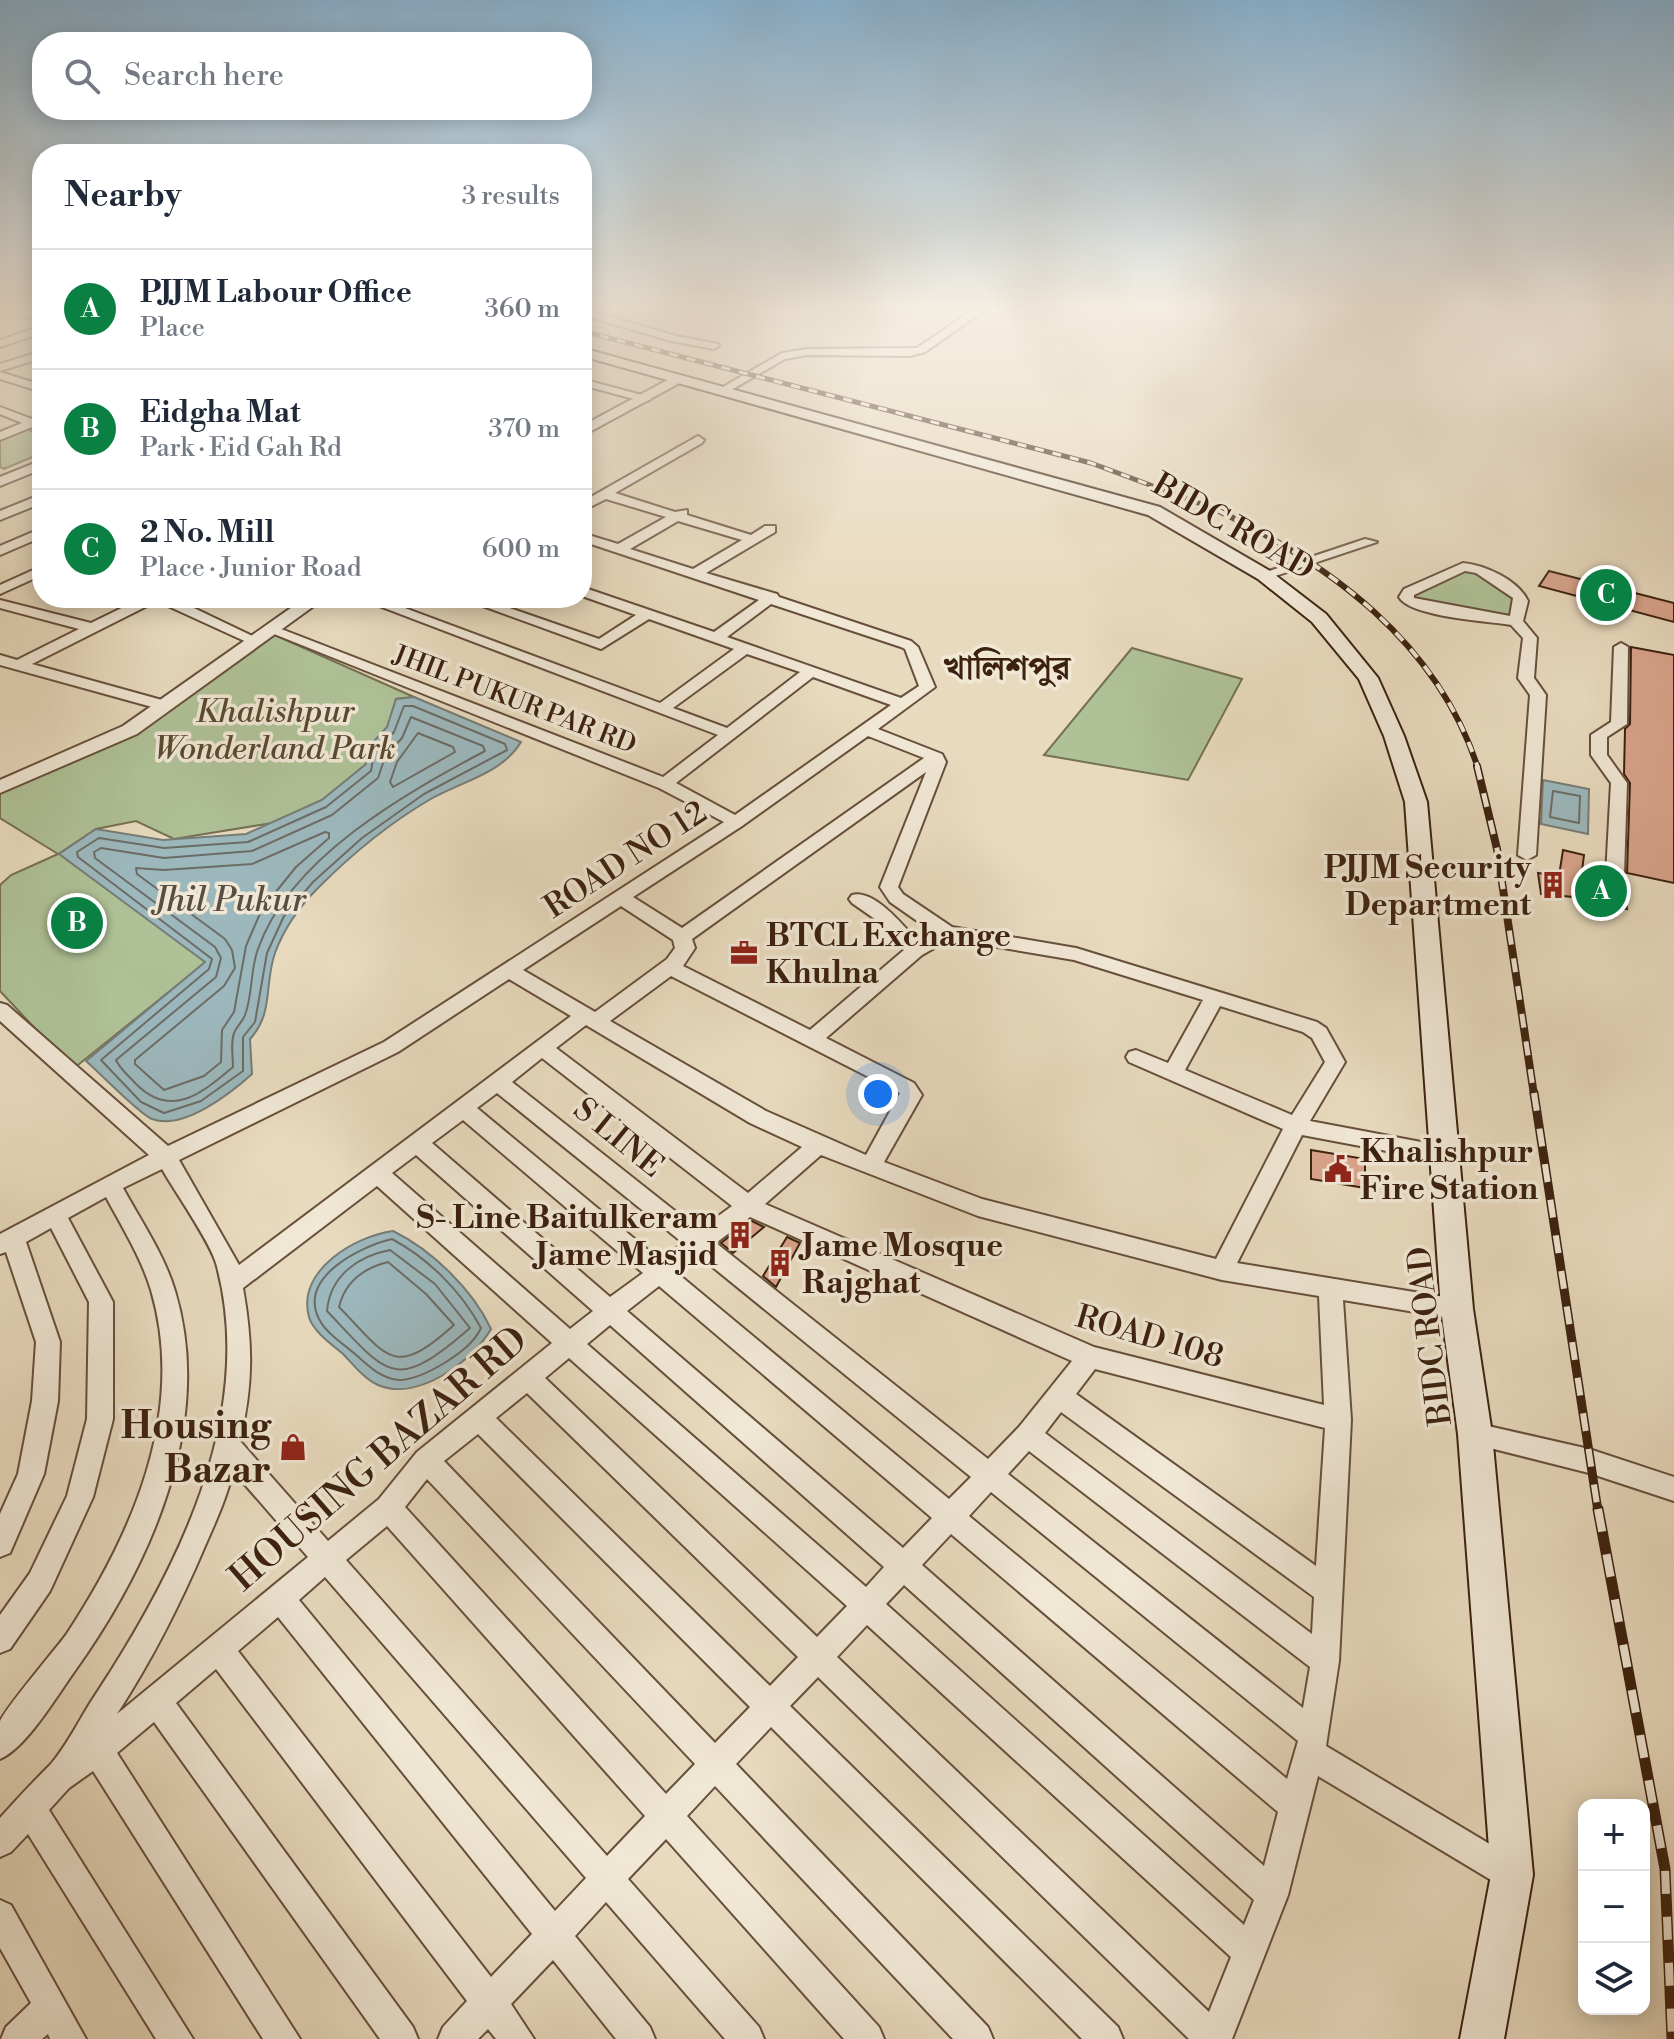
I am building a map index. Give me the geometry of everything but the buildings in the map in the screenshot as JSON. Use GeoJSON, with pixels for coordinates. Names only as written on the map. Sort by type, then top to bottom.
{"type":"FeatureCollection","features":[{"type":"Feature","properties":{"kind":"main road","name":"BIDC ROAD"},"geometry":{"type":"LineString","coordinates":[[766,403],[1149,509],[1264,575],[1319,618],[1368,678],[1394,736],[1416,802],[1457,1309],[1475,1434],[1512,1875],[1482,2039]]}},
{"type":"Feature","properties":{"kind":"street"},"geometry":{"type":"LineString","coordinates":[[592,423],[636,403]]}},
{"type":"Feature","properties":{"kind":"street"},"geometry":{"type":"LineString","coordinates":[[0,410],[32,420]]}},
{"type":"Feature","properties":{"kind":"street"},"geometry":{"type":"LineString","coordinates":[[0,436],[32,423]]}},
{"type":"Feature","properties":{"kind":"street"},"geometry":{"type":"LineString","coordinates":[[592,501],[698,440]]}},
{"type":"Feature","properties":{"kind":"street"},"geometry":{"type":"LineString","coordinates":[[0,482],[32,468]]}},
{"type":"Feature","properties":{"kind":"street"},"geometry":{"type":"LineString","coordinates":[[0,469],[16,475]]}},
{"type":"Feature","properties":{"kind":"street"},"geometry":{"type":"LineString","coordinates":[[604,494],[681,513],[754,540]]}},
{"type":"Feature","properties":{"kind":"street"},"geometry":{"type":"LineString","coordinates":[[0,516],[32,502]]}},
{"type":"Feature","properties":{"kind":"street"},"geometry":{"type":"LineString","coordinates":[[620,549],[681,513]]}},
{"type":"Feature","properties":{"kind":"street"},"geometry":{"type":"LineString","coordinates":[[592,526],[711,565]]}},
{"type":"Feature","properties":{"kind":"street"},"geometry":{"type":"LineString","coordinates":[[697,573],[770,529]]}},
{"type":"Feature","properties":{"kind":"street"},"geometry":{"type":"LineString","coordinates":[[0,551],[32,537]]}},
{"type":"Feature","properties":{"kind":"street","name":"ROAD NO 12"},"geometry":{"type":"LineString","coordinates":[[7,1241],[110,1184],[391,1047],[736,822],[927,687],[911,647],[772,597],[592,540]]}},
{"type":"Feature","properties":{"kind":"street"},"geometry":{"type":"LineString","coordinates":[[1264,575],[1370,542]]}},
{"type":"Feature","properties":{"kind":"street"},"geometry":{"type":"LineString","coordinates":[[1516,621],[1521,598],[1476,567],[1463,567],[1409,592],[1406,597],[1419,606],[1516,621],[1530,638],[1526,678],[1538,695],[1527,855]]}},
{"type":"Feature","properties":{"kind":"street"},"geometry":{"type":"LineString","coordinates":[[0,590],[32,575]]}},
{"type":"Feature","properties":{"kind":"street"},"geometry":{"type":"LineString","coordinates":[[592,595],[904,704]]}},
{"type":"Feature","properties":{"kind":"street"},"geometry":{"type":"LineString","coordinates":[[716,638],[772,597]]}},
{"type":"Feature","properties":{"kind":"street"},"geometry":{"type":"LineString","coordinates":[[0,604],[92,628]]}},
{"type":"Feature","properties":{"kind":"street"},"geometry":{"type":"LineString","coordinates":[[18,665],[133,608]]}},
{"type":"Feature","properties":{"kind":"street","name":"JHIL PUKUR PAR RD"},"geometry":{"type":"LineString","coordinates":[[193,608],[665,784],[736,822]]}},
{"type":"Feature","properties":{"kind":"street"},"geometry":{"type":"LineString","coordinates":[[0,787],[130,730],[302,608]]}},
{"type":"Feature","properties":{"kind":"street"},"geometry":{"type":"LineString","coordinates":[[391,608],[729,734]]}},
{"type":"Feature","properties":{"kind":"street"},"geometry":{"type":"LineString","coordinates":[[496,608],[601,645],[647,614]]}},
{"type":"Feature","properties":{"kind":"street"},"geometry":{"type":"LineString","coordinates":[[1615,875],[1619,783],[1597,751],[1599,735],[1619,724],[1621,647]]}},
{"type":"Feature","properties":{"kind":"street"},"geometry":{"type":"LineString","coordinates":[[661,709],[745,648]]}},
{"type":"Feature","properties":{"kind":"street"},"geometry":{"type":"LineString","coordinates":[[0,660],[163,705]]}},
{"type":"Feature","properties":{"kind":"street"},"geometry":{"type":"LineString","coordinates":[[665,784],[811,671]]}},
{"type":"Feature","properties":{"kind":"street"},"geometry":{"type":"LineString","coordinates":[[867,730],[936,757]]}},
{"type":"Feature","properties":{"kind":"street"},"geometry":{"type":"LineString","coordinates":[[936,757],[938,762],[889,887],[896,898],[947,932],[1076,954],[1310,1027],[1319,1033],[1334,1056],[1335,1062],[1296,1126],[1222,1270]]}},
{"type":"Feature","properties":{"kind":"street"},"geometry":{"type":"LineString","coordinates":[[682,937],[936,757]]}},
{"type":"Feature","properties":{"kind":"street"},"geometry":{"type":"LineString","coordinates":[[231,1284],[543,1048],[669,967],[685,948],[682,937],[620,897]]}},
{"type":"Feature","properties":{"kind":"street"},"geometry":{"type":"LineString","coordinates":[[858,899],[889,920],[915,951]]}},
{"type":"Feature","properties":{"kind":"street"},"geometry":{"type":"LineString","coordinates":[[812,1039],[915,951],[947,932]]}},
{"type":"Feature","properties":{"kind":"street"},"geometry":{"type":"LineString","coordinates":[[669,967],[907,1088],[911,1095],[871,1165]]}},
{"type":"Feature","properties":{"kind":"street"},"geometry":{"type":"LineString","coordinates":[[509,970],[758,1117],[818,1145],[978,1207],[1222,1270],[1457,1309]]}},
{"type":"Feature","properties":{"kind":"street"},"geometry":{"type":"LineString","coordinates":[[1173,1073],[1215,996]]}},
{"type":"Feature","properties":{"kind":"street"},"geometry":{"type":"LineString","coordinates":[[0,1010],[166,1157],[227,1260],[240,1342],[235,1406],[215,1491],[157,1620],[107,1705],[58,1777]]}},
{"type":"Feature","properties":{"kind":"street","name":"ROAD 108"},"geometry":{"type":"LineString","coordinates":[[543,1048],[748,1206],[1090,1357],[1338,1420]]}},
{"type":"Feature","properties":{"kind":"street"},"geometry":{"type":"LineString","coordinates":[[1136,1057],[1296,1126],[1445,1154]]}},
{"type":"Feature","properties":{"kind":"street","name":"S LINE"},"geometry":{"type":"LineString","coordinates":[[498,1082],[991,1476],[1312,1744],[1512,1875]]}},
{"type":"Feature","properties":{"kind":"street"},"geometry":{"type":"LineString","coordinates":[[463,1108],[1294,1805]]}},
{"type":"Feature","properties":{"kind":"street"},"geometry":{"type":"LineString","coordinates":[[417,1143],[904,1567],[1272,1895]]}},
{"type":"Feature","properties":{"kind":"street","name":"HOUSING BAZAR RD"},"geometry":{"type":"LineString","coordinates":[[0,1841],[58,1777],[97,1750],[388,1508],[426,1460],[611,1310],[748,1206],[818,1145]]}},
{"type":"Feature","properties":{"kind":"street"},"geometry":{"type":"LineString","coordinates":[[377,1173],[867,1606],[1250,1952]]}},
{"type":"Feature","properties":{"kind":"street"},"geometry":{"type":"LineString","coordinates":[[0,1744],[35,1702],[101,1606],[145,1514],[169,1429],[174,1354],[163,1289],[110,1184]]}},
{"type":"Feature","properties":{"kind":"street"},"geometry":{"type":"LineString","coordinates":[[0,1639],[40,1582],[80,1497],[100,1419],[101,1302],[55,1214]]}},
{"type":"Feature","properties":{"kind":"street"},"geometry":{"type":"LineString","coordinates":[[0,1544],[31,1474],[45,1401],[48,1342],[7,1241]]}},
{"type":"Feature","properties":{"kind":"street"},"geometry":{"type":"LineString","coordinates":[[527,1377],[1214,2039],[1272,1895],[1312,1744],[1325,1661],[1338,1420],[1330,1289]]}},
{"type":"Feature","properties":{"kind":"street"},"geometry":{"type":"LineString","coordinates":[[455,2039],[991,1476],[1060,1397],[1090,1357]]}},
{"type":"Feature","properties":{"kind":"street"},"geometry":{"type":"LineString","coordinates":[[1060,1397],[1330,1592]]}},
{"type":"Feature","properties":{"kind":"street"},"geometry":{"type":"LineString","coordinates":[[479,1418],[1106,2039]]}},
{"type":"Feature","properties":{"kind":"street"},"geometry":{"type":"LineString","coordinates":[[1475,1434],[1589,1461],[1674,1489]]}},
{"type":"Feature","properties":{"kind":"street"},"geometry":{"type":"LineString","coordinates":[[1028,1435],[1325,1661]]}},
{"type":"Feature","properties":{"kind":"street"},"geometry":{"type":"LineString","coordinates":[[226,1444],[747,2039]]}},
{"type":"Feature","properties":{"kind":"street"},"geometry":{"type":"LineString","coordinates":[[426,1460],[976,2039]]}},
{"type":"Feature","properties":{"kind":"street"},"geometry":{"type":"LineString","coordinates":[[388,1508],[867,2039]]}},
{"type":"Feature","properties":{"kind":"street"},"geometry":{"type":"LineString","coordinates":[[280,1598],[638,2039]]}},
{"type":"Feature","properties":{"kind":"street"},"geometry":{"type":"LineString","coordinates":[[219,1649],[517,2039]]}},
{"type":"Feature","properties":{"kind":"street"},"geometry":{"type":"LineString","coordinates":[[157,1701],[401,2039]]}},
{"type":"Feature","properties":{"kind":"street"},"geometry":{"type":"LineString","coordinates":[[97,1750],[283,2039]]}},
{"type":"Feature","properties":{"kind":"street"},"geometry":{"type":"LineString","coordinates":[[30,1809],[176,2039]]}},
{"type":"Feature","properties":{"kind":"street"},"geometry":{"type":"LineString","coordinates":[[0,1916],[69,2039]]}},
{"type":"Feature","properties":{"kind":"street"},"geometry":{"type":"LineString","coordinates":[[18,2039],[51,2007]]}},
{"type":"Feature","properties":{"kind":"green space"},"geometry":{"type":"Polygon","coordinates":[[[24,428],[32,431],[32,457],[4,469],[0,467],[0,437],[24,428]]]}},
{"type":"Feature","properties":{"kind":"green space"},"geometry":{"type":"Polygon","coordinates":[[[1467,566],[1519,596],[1516,621],[1419,606],[1407,594],[1467,566]]]}},
{"type":"Feature","properties":{"kind":"green space","name":"Khalishpur Wonderland Park"},"geometry":{"type":"Polygon","coordinates":[[[268,632],[414,697],[396,699],[388,727],[365,751],[367,764],[322,800],[272,823],[174,839],[136,821],[96,829],[60,853],[206,962],[73,1069],[0,991],[0,885],[11,875],[58,854],[0,818],[0,787],[130,730],[268,632]]]}},
{"type":"Feature","properties":{"kind":"green space"},"geometry":{"type":"Polygon","coordinates":[[[1132,648],[1242,679],[1188,780],[1044,755],[1132,648]]]}},
{"type":"Feature","properties":{"kind":"water","name":"Jhil Pukur"},"geometry":{"type":"Polygon","coordinates":[[[414,697],[521,742],[492,770],[429,800],[385,829],[344,863],[305,902],[288,926],[275,953],[266,1009],[250,1039],[252,1074],[219,1100],[192,1115],[164,1121],[146,1116],[86,1061],[205,962],[59,854],[96,829],[163,840],[246,834],[322,800],[366,764],[365,751],[387,727],[396,699],[414,697]]]}},
{"type":"Feature","properties":{"kind":"water"},"geometry":{"type":"Polygon","coordinates":[[[1543,780],[1589,789],[1588,834],[1541,824],[1543,780]]]}},
{"type":"Feature","properties":{"kind":"water"},"geometry":{"type":"Polygon","coordinates":[[[393,1231],[450,1272],[474,1300],[491,1329],[471,1354],[442,1376],[409,1388],[393,1389],[368,1379],[318,1332],[309,1317],[307,1300],[311,1284],[332,1258],[362,1240],[393,1231]]]}},
{"type":"Feature","properties":{"kind":"railway"},"geometry":{"type":"LineString","coordinates":[[860,403],[1091,463],[1216,510]]}},
{"type":"Feature","properties":{"kind":"railway"},"geometry":{"type":"LineString","coordinates":[[1216,510],[1220,511]]}},
{"type":"Feature","properties":{"kind":"railway"},"geometry":{"type":"LineString","coordinates":[[1216,510],[1299,555],[1374,612],[1407,645],[1436,682],[1460,723],[1478,768]]}},
{"type":"Feature","properties":{"kind":"railway"},"geometry":{"type":"LineString","coordinates":[[1477,766],[1497,849],[1534,1095]]}},
{"type":"Feature","properties":{"kind":"railway"},"geometry":{"type":"LineString","coordinates":[[1534,1093],[1598,1511]]}},
{"type":"Feature","properties":{"kind":"railway"},"geometry":{"type":"LineString","coordinates":[[1598,1509],[1665,1869],[1672,2039]]}},
{"type":"Feature","properties":{"kind":"place","name":"2 No. Mill"},"geometry":{"type":"Point","coordinates":[1606,595]}},
{"type":"Feature","properties":{"kind":"place","name":"PJJM Security Department"},"geometry":{"type":"Point","coordinates":[1553,885]}},
{"type":"Feature","properties":{"kind":"place","name":"PJJM Labour Office"},"geometry":{"type":"Point","coordinates":[1601,891]}},
{"type":"Feature","properties":{"kind":"place","name":"Eidgha Mat"},"geometry":{"type":"Point","coordinates":[77,923]}},
{"type":"Feature","properties":{"kind":"place","name":"BTCL Exchange Khulna"},"geometry":{"type":"Point","coordinates":[744,953]}},
{"type":"Feature","properties":{"kind":"place","name":"Khalishpur Fire Station"},"geometry":{"type":"Point","coordinates":[1338,1169]}},
{"type":"Feature","properties":{"kind":"place","name":"S- Line Baitulkeram Jame Masjid"},"geometry":{"type":"Point","coordinates":[740,1235]}},
{"type":"Feature","properties":{"kind":"place","name":"Jame Mosque Rajghat"},"geometry":{"type":"Point","coordinates":[780,1263]}},
{"type":"Feature","properties":{"kind":"place","name":"Housing Bazar"},"geometry":{"type":"Point","coordinates":[293,1447]}},
{"type":"Feature","properties":{"kind":"district","name":"খালিশপুর"},"geometry":{"type":"Point","coordinates":[1007,667]}}]}
